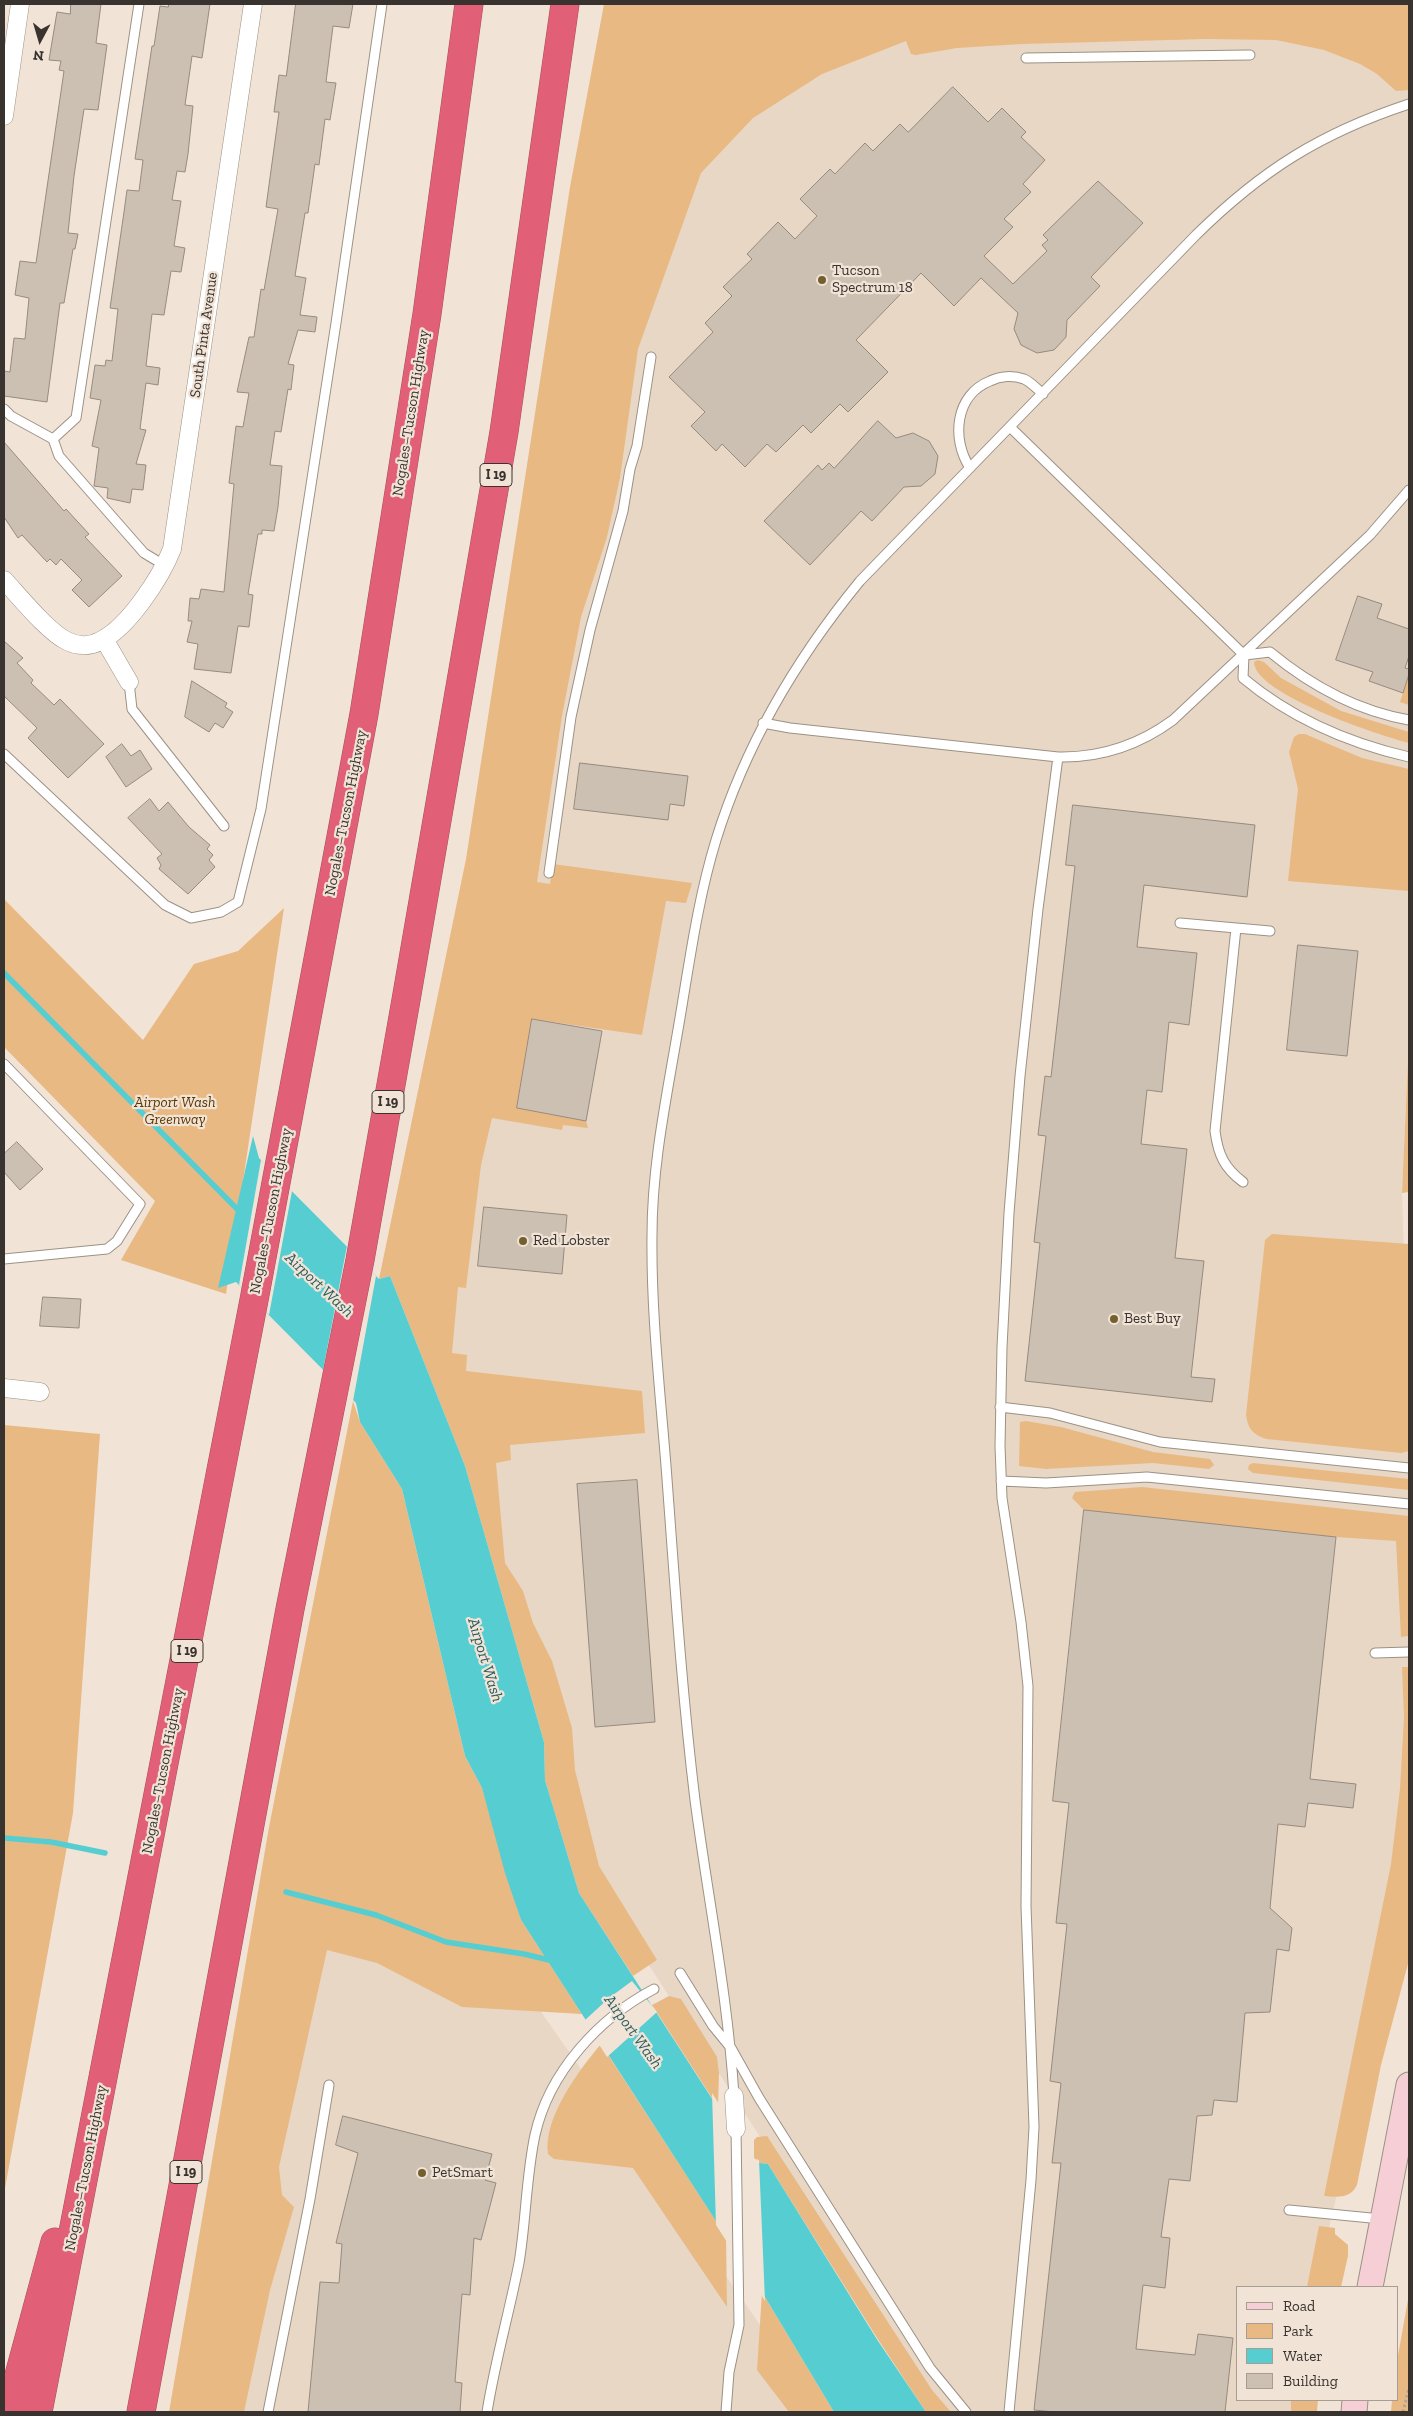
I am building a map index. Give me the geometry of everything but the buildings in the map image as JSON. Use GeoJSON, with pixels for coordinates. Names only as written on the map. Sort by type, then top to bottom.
{"type":"FeatureCollection","features":[{"type":"Feature","properties":{"kind":"highway","name":"Nogales–Tucson Highway"},"geometry":{"type":"LineString","coordinates":[[38,2412],[278,1176],[364,714],[427,314],[469,4]]}},
{"type":"Feature","properties":{"kind":"highway","name":"I 19"},"geometry":{"type":"LineString","coordinates":[[141,2412],[290,1609],[360,1260],[504,432],[565,4]]}},
{"type":"Feature","properties":{"kind":"highway"},"geometry":{"type":"LineString","coordinates":[[158,2412],[231,1931]]}},
{"type":"Feature","properties":{"kind":"highway"},"geometry":{"type":"LineString","coordinates":[[9,2412],[119,2001]]}},
{"type":"Feature","properties":{"kind":"street"},"geometry":{"type":"LineString","coordinates":[[4,116],[20,4]]}},
{"type":"Feature","properties":{"kind":"street","name":"South Pinta Avenue"},"geometry":{"type":"LineString","coordinates":[[102,640],[114,633],[131,614],[164,565],[172,548],[253,4]]}},
{"type":"Feature","properties":{"kind":"street"},"geometry":{"type":"LineString","coordinates":[[4,580],[65,640],[76,644],[90,645],[102,640],[128,682]]}},
{"type":"Feature","properties":{"kind":"street"},"geometry":{"type":"LineString","coordinates":[[4,1388],[40,1392]]}},
{"type":"Feature","properties":{"kind":"street"},"geometry":{"type":"LineString","coordinates":[[1370,2286],[1409,2085]]}},
{"type":"Feature","properties":{"kind":"street"},"geometry":{"type":"LineString","coordinates":[[734,2096],[736,2129]]}},
{"type":"Feature","properties":{"kind":"lane"},"geometry":{"type":"LineString","coordinates":[[53,439],[76,418],[139,4]]}},
{"type":"Feature","properties":{"kind":"lane"},"geometry":{"type":"LineString","coordinates":[[4,754],[165,905],[191,918],[221,912],[238,902],[264,789],[334,343],[382,4]]}},
{"type":"Feature","properties":{"kind":"lane"},"geometry":{"type":"LineString","coordinates":[[1026,58],[1250,55]]}},
{"type":"Feature","properties":{"kind":"lane"},"geometry":{"type":"LineString","coordinates":[[734,2096],[731,2048],[695,1802],[686,1722],[658,1364],[652,1232],[654,1182],[659,1142],[701,900],[722,823],[740,773],[763,723],[796,667],[843,601],[860,581],[1206,226],[1252,184],[1281,163],[1322,139],[1362,120],[1409,104]]}},
{"type":"Feature","properties":{"kind":"lane"},"geometry":{"type":"LineString","coordinates":[[549,872],[571,718],[590,630],[621,519],[630,469],[637,446],[651,358]]}},
{"type":"Feature","properties":{"kind":"lane"},"geometry":{"type":"LineString","coordinates":[[970,468],[960,448],[959,433],[960,418],[965,403],[973,391],[998,377],[1009,376],[1025,379],[1043,394]]}},
{"type":"Feature","properties":{"kind":"lane"},"geometry":{"type":"LineString","coordinates":[[4,409],[10,416],[53,439],[59,456],[144,553],[164,565]]}},
{"type":"Feature","properties":{"kind":"lane"},"geometry":{"type":"LineString","coordinates":[[1010,427],[1244,655],[1243,678],[1276,704],[1337,736],[1409,757]]}},
{"type":"Feature","properties":{"kind":"lane"},"geometry":{"type":"LineString","coordinates":[[763,723],[798,729],[1058,757],[1104,753],[1146,738],[1161,729],[1186,709],[1244,655],[1370,535],[1409,490]]}},
{"type":"Feature","properties":{"kind":"lane"},"geometry":{"type":"LineString","coordinates":[[1244,655],[1270,652],[1299,674],[1331,693],[1367,708],[1409,720]]}},
{"type":"Feature","properties":{"kind":"lane"},"geometry":{"type":"LineString","coordinates":[[128,682],[132,709],[224,826]]}},
{"type":"Feature","properties":{"kind":"lane"},"geometry":{"type":"LineString","coordinates":[[1009,2412],[1032,2180],[1034,2127],[1026,1906],[1027,1670],[1003,1515],[1000,1407],[1007,1242],[1015,1128],[1038,909],[1058,757]]}},
{"type":"Feature","properties":{"kind":"lane"},"geometry":{"type":"LineString","coordinates":[[1180,923],[1270,931]]}},
{"type":"Feature","properties":{"kind":"lane"},"geometry":{"type":"LineString","coordinates":[[1236,928],[1215,1131],[1222,1161],[1231,1174],[1243,1182]]}},
{"type":"Feature","properties":{"kind":"lane"},"geometry":{"type":"LineString","coordinates":[[4,1064],[140,1204],[118,1242],[107,1249],[4,1259]]}},
{"type":"Feature","properties":{"kind":"lane"},"geometry":{"type":"LineString","coordinates":[[1000,1407],[1050,1413],[1160,1442],[1409,1468]]}},
{"type":"Feature","properties":{"kind":"lane"},"geometry":{"type":"LineString","coordinates":[[1001,1481],[1046,1483],[1147,1477],[1409,1504]]}},
{"type":"Feature","properties":{"kind":"lane"},"geometry":{"type":"LineString","coordinates":[[1374,1653],[1409,1652]]}},
{"type":"Feature","properties":{"kind":"lane"},"geometry":{"type":"LineString","coordinates":[[680,1973],[713,2026],[731,2048],[758,2098],[930,2368],[966,2412]]}},
{"type":"Feature","properties":{"kind":"lane"},"geometry":{"type":"LineString","coordinates":[[487,2412],[498,2349],[518,2264],[535,2134],[549,2097],[577,2053],[613,2017],[654,1989]]}},
{"type":"Feature","properties":{"kind":"lane"},"geometry":{"type":"LineString","coordinates":[[268,2412],[310,2199],[329,2085]]}},
{"type":"Feature","properties":{"kind":"lane"},"geometry":{"type":"LineString","coordinates":[[726,2412],[729,2372],[739,2325],[736,2129]]}},
{"type":"Feature","properties":{"kind":"lane"},"geometry":{"type":"LineString","coordinates":[[1289,2210],[1382,2219]]}},
{"type":"Feature","properties":{"kind":"path"},"geometry":{"type":"LineString","coordinates":[[1403,2412],[1409,2388]]}},
{"type":"Feature","properties":{"kind":"shaded area"},"geometry":{"type":"Polygon","coordinates":[[[739,4],[1409,42],[1409,1038],[1402,1193],[1409,1413],[1409,1884],[1326,2241],[1322,2286],[1236,2286],[1236,2401],[1311,2401],[1309,2412],[938,2412],[634,1942],[588,1854],[496,1552],[429,1353],[559,580],[739,4]]]}},
{"type":"Feature","properties":{"kind":"shaded area"},"geometry":{"type":"Polygon","coordinates":[[[387,1556],[523,1986],[821,2412],[229,2412],[387,1556]]]}},
{"type":"Feature","properties":{"kind":"green space"},"geometry":{"type":"Polygon","coordinates":[[[604,4],[1409,4],[1409,90],[1396,91],[1377,74],[1360,64],[1324,50],[1276,40],[1206,39],[1022,44],[957,48],[916,55],[911,54],[906,41],[822,74],[753,118],[701,173],[638,349],[620,478],[607,537],[581,617],[562,716],[537,882],[550,884],[553,864],[692,883],[686,903],[666,901],[642,1035],[532,1019],[517,1108],[586,1121],[588,1128],[563,1125],[562,1130],[492,1118],[481,1165],[466,1288],[458,1287],[452,1353],[467,1355],[466,1371],[642,1391],[645,1433],[510,1445],[511,1460],[496,1463],[505,1563],[523,1591],[533,1623],[552,1661],[572,1728],[575,1770],[599,1866],[657,1960],[633,1976],[579,1893],[545,1780],[544,1742],[465,1466],[390,1276],[379,1279],[466,859],[570,187],[604,4]]]}},
{"type":"Feature","properties":{"kind":"green space"},"geometry":{"type":"Polygon","coordinates":[[[1258,660],[1264,662],[1281,678],[1341,711],[1409,732],[1409,743],[1348,723],[1296,700],[1274,687],[1260,674],[1254,662],[1258,660]]]}},
{"type":"Feature","properties":{"kind":"green space"},"geometry":{"type":"Polygon","coordinates":[[[1409,674],[1409,705],[1400,702],[1409,674]]]}},
{"type":"Feature","properties":{"kind":"green space"},"geometry":{"type":"Polygon","coordinates":[[[1299,734],[1305,734],[1362,758],[1409,769],[1409,891],[1288,881],[1298,789],[1289,752],[1294,737],[1299,734]]]}},
{"type":"Feature","properties":{"kind":"green space","name":"Airport Wash Greenway"},"geometry":{"type":"Polygon","coordinates":[[[4,899],[143,1040],[194,964],[238,951],[284,908],[226,1294],[121,1260],[155,1201],[4,1047],[4,899]]]}},
{"type":"Feature","properties":{"kind":"green space"},"geometry":{"type":"Polygon","coordinates":[[[1409,1038],[1409,1192],[1402,1193],[1409,1038]]]}},
{"type":"Feature","properties":{"kind":"green space"},"geometry":{"type":"Polygon","coordinates":[[[1272,1234],[1409,1244],[1409,1451],[1401,1453],[1267,1439],[1258,1436],[1250,1428],[1246,1415],[1265,1240],[1272,1234]]]}},
{"type":"Feature","properties":{"kind":"green space"},"geometry":{"type":"Polygon","coordinates":[[[353,1401],[360,1422],[402,1489],[465,1756],[482,1788],[521,1920],[582,2014],[462,2007],[377,1963],[327,1950],[279,2167],[282,2195],[294,2207],[270,2290],[244,2412],[169,2412],[269,1827],[353,1401]]]}},
{"type":"Feature","properties":{"kind":"green space"},"geometry":{"type":"Polygon","coordinates":[[[1026,1421],[1061,1427],[1153,1452],[1210,1459],[1214,1465],[1209,1469],[1153,1463],[1046,1469],[1019,1466],[1020,1422],[1026,1421]]]}},
{"type":"Feature","properties":{"kind":"green space"},"geometry":{"type":"Polygon","coordinates":[[[4,1425],[100,1434],[73,1813],[4,2194],[4,1425]]]}},
{"type":"Feature","properties":{"kind":"green space"},"geometry":{"type":"Polygon","coordinates":[[[1253,1463],[1409,1479],[1409,1490],[1253,1473],[1248,1469],[1249,1465],[1253,1463]]]}},
{"type":"Feature","properties":{"kind":"green space"},"geometry":{"type":"Polygon","coordinates":[[[1142,1487],[1409,1516],[1409,1636],[1401,1637],[1396,1541],[1336,1537],[1084,1510],[1072,1498],[1075,1492],[1142,1487]]]}},
{"type":"Feature","properties":{"kind":"green space"},"geometry":{"type":"Polygon","coordinates":[[[1402,1667],[1409,1667],[1409,1960],[1381,2065],[1357,2185],[1347,2195],[1339,2197],[1324,2196],[1391,1864],[1400,1789],[1404,1717],[1402,1667]]]}},
{"type":"Feature","properties":{"kind":"green space"},"geometry":{"type":"Polygon","coordinates":[[[669,1996],[681,1999],[717,2057],[719,2073],[718,2107],[652,2005],[669,1996]]]}},
{"type":"Feature","properties":{"kind":"green space"},"geometry":{"type":"Polygon","coordinates":[[[601,2044],[726,2236],[727,2307],[633,2168],[554,2159],[548,2154],[551,2125],[564,2095],[601,2044]]]}},
{"type":"Feature","properties":{"kind":"green space"},"geometry":{"type":"Polygon","coordinates":[[[767,2136],[932,2390],[951,2412],[926,2412],[768,2164],[754,2162],[754,2140],[757,2137],[767,2136]]]}},
{"type":"Feature","properties":{"kind":"green space"},"geometry":{"type":"Polygon","coordinates":[[[1319,2226],[1335,2228],[1335,2234],[1348,2245],[1348,2256],[1341,2286],[1307,2286],[1319,2226]]]}},
{"type":"Feature","properties":{"kind":"green space"},"geometry":{"type":"Polygon","coordinates":[[[762,2292],[834,2412],[789,2412],[757,2370],[762,2292]]]}},
{"type":"Feature","properties":{"kind":"green space"},"geometry":{"type":"Polygon","coordinates":[[[1409,2294],[1409,2412],[1391,2412],[1392,2401],[1398,2401],[1398,2355],[1409,2294]]]}},
{"type":"Feature","properties":{"kind":"green space"},"geometry":{"type":"Polygon","coordinates":[[[1291,2401],[1318,2401],[1317,2412],[1291,2412],[1291,2401]]]}},
{"type":"Feature","properties":{"kind":"water"},"geometry":{"type":"Polygon","coordinates":[[[253,1136],[259,1158],[379,1279],[390,1276],[465,1466],[544,1742],[545,1780],[579,1893],[753,2162],[768,2164],[878,2341],[926,2412],[834,2412],[762,2292],[521,1920],[505,1873],[482,1788],[465,1756],[402,1489],[360,1422],[356,1403],[236,1282],[218,1288],[253,1136]]]}},
{"type":"Feature","properties":{"kind":"pier"},"geometry":{"type":"Polygon","coordinates":[[[261,1160],[292,1191],[269,1315],[239,1285],[261,1160]]]}},
{"type":"Feature","properties":{"kind":"pier"},"geometry":{"type":"Polygon","coordinates":[[[347,1246],[376,1276],[353,1401],[323,1370],[347,1246]]]}},
{"type":"Feature","properties":{"kind":"pier"},"geometry":{"type":"Polygon","coordinates":[[[632,1981],[657,2012],[607,2057],[584,2021],[609,1998],[632,1981]]]}},
{"type":"Feature","properties":{"kind":"pier"},"geometry":{"type":"Polygon","coordinates":[[[712,2093],[755,2159],[759,2160],[765,2301],[716,2225],[712,2093]]]}},
{"type":"Feature","properties":{"kind":"waterway","name":"Airport Wash"},"geometry":{"type":"LineString","coordinates":[[4,973],[241,1213]]}},
{"type":"Feature","properties":{"kind":"waterway"},"geometry":{"type":"LineString","coordinates":[[4,1838],[51,1842],[105,1853]]}},
{"type":"Feature","properties":{"kind":"waterway"},"geometry":{"type":"LineString","coordinates":[[286,1892],[376,1915],[446,1942],[524,1954],[553,1961]]}},
{"type":"Feature","properties":{"kind":"place","name":"Tucson Spectrum 18"},"geometry":{"type":"Point","coordinates":[822,280]}},
{"type":"Feature","properties":{"kind":"place","name":"Red Lobster"},"geometry":{"type":"Point","coordinates":[523,1241]}},
{"type":"Feature","properties":{"kind":"place","name":"Best Buy"},"geometry":{"type":"Point","coordinates":[1114,1319]}},
{"type":"Feature","properties":{"kind":"place","name":"PetSmart"},"geometry":{"type":"Point","coordinates":[422,2173]}}]}
